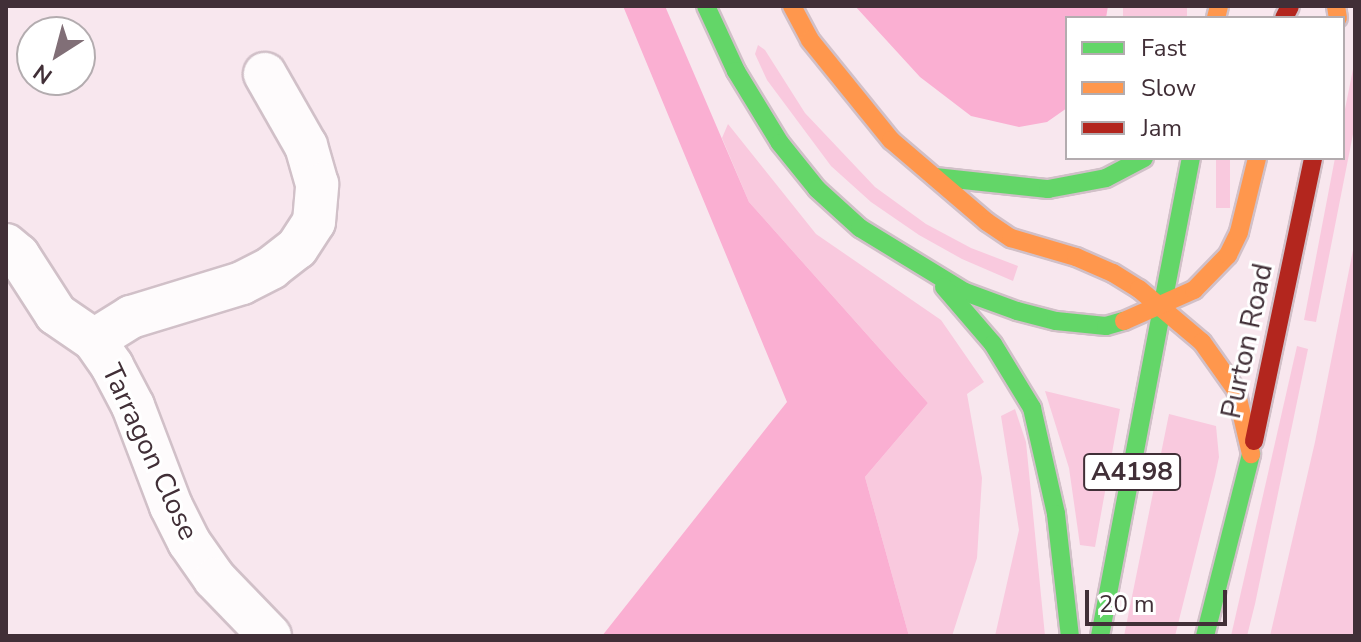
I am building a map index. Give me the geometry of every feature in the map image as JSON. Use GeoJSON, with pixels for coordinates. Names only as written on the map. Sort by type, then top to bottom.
{"type":"FeatureCollection","features":[{"type":"Feature","properties":{"kind":"main road","name":"Purton Road"},"geometry":{"type":"LineString","coordinates":[[706,6],[743,83],[780,143],[817,189],[860,228],[965,292],[1056,321],[1106,326],[1162,308],[1194,290],[1228,255],[1249,202],[1257,160]]}},
{"type":"Feature","properties":{"kind":"main road","name":"Purton Road"},"geometry":{"type":"LineString","coordinates":[[792,6],[810,40],[851,95],[891,140],[987,222],[1011,238],[1076,257],[1113,273],[1202,342],[1236,390],[1251,454]]}},
{"type":"Feature","properties":{"kind":"main road"},"geometry":{"type":"LineString","coordinates":[[935,177],[1048,189],[1106,178],[1140,160]]}},
{"type":"Feature","properties":{"kind":"main road"},"geometry":{"type":"LineString","coordinates":[[1162,308],[1191,160]]}},
{"type":"Feature","properties":{"kind":"main road","name":"Purton Road"},"geometry":{"type":"LineString","coordinates":[[1251,454],[1313,160]]}},
{"type":"Feature","properties":{"kind":"main road","name":"Purton Road"},"geometry":{"type":"LineString","coordinates":[[930,273],[993,344],[1032,408],[1056,514],[1070,636]]}},
{"type":"Feature","properties":{"kind":"main road","name":"A4198"},"geometry":{"type":"LineString","coordinates":[[1100,636],[1162,308]]}},
{"type":"Feature","properties":{"kind":"main road"},"geometry":{"type":"LineString","coordinates":[[1205,636],[1251,454]]}},
{"type":"Feature","properties":{"kind":"street","name":"Tarragon Close"},"geometry":{"type":"LineString","coordinates":[[94,340],[131,317],[242,283],[271,268],[297,248],[314,222],[317,184],[306,146],[265,74]]}},
{"type":"Feature","properties":{"kind":"street","name":"Tarragon Close"},"geometry":{"type":"LineString","coordinates":[[6,245],[18,255],[56,314],[94,340],[133,406],[171,506],[189,542],[215,579],[270,636]]}},
{"type":"Feature","properties":{"kind":"shaded area"},"geometry":{"type":"Polygon","coordinates":[[[623,6],[665,6],[749,202],[928,403],[865,477],[909,636],[602,636],[787,402],[623,6]]]}},
{"type":"Feature","properties":{"kind":"shaded area"},"geometry":{"type":"Polygon","coordinates":[[[855,6],[1108,6],[1106,16],[1065,16],[1065,109],[1047,122],[1019,127],[971,116],[920,77],[855,6]]]}},
{"type":"Feature","properties":{"kind":"shaded area"},"geometry":{"type":"Polygon","coordinates":[[[1123,6],[1187,6],[1187,16],[1123,16],[1123,6]]]}},
{"type":"Feature","properties":{"kind":"shaded area"},"geometry":{"type":"Polygon","coordinates":[[[758,45],[765,50],[805,113],[875,187],[926,224],[971,248],[1018,266],[1013,281],[962,259],[919,235],[871,202],[831,166],[767,80],[755,54],[758,45]]]}},
{"type":"Feature","properties":{"kind":"shaded area"},"geometry":{"type":"Polygon","coordinates":[[[1355,59],[1355,124],[1316,322],[1304,320],[1335,160],[1345,160],[1345,109],[1355,59]]]}},
{"type":"Feature","properties":{"kind":"shaded area"},"geometry":{"type":"Polygon","coordinates":[[[728,124],[816,234],[941,320],[984,382],[967,394],[982,478],[977,558],[952,636],[909,636],[865,477],[928,403],[749,202],[722,138],[728,124]]]}},
{"type":"Feature","properties":{"kind":"shaded area"},"geometry":{"type":"Polygon","coordinates":[[[1216,160],[1230,160],[1230,208],[1216,208],[1216,160]]]}},
{"type":"Feature","properties":{"kind":"shaded area"},"geometry":{"type":"Polygon","coordinates":[[[1355,240],[1355,636],[1270,636],[1315,442],[1355,240]]]}},
{"type":"Feature","properties":{"kind":"shaded area"},"geometry":{"type":"Polygon","coordinates":[[[1297,346],[1308,349],[1255,604],[1247,636],[1231,636],[1297,346]]]}},
{"type":"Feature","properties":{"kind":"shaded area"},"geometry":{"type":"Polygon","coordinates":[[[1045,391],[1120,409],[1095,547],[1080,545],[1069,468],[1045,391]]]}},
{"type":"Feature","properties":{"kind":"shaded area"},"geometry":{"type":"Polygon","coordinates":[[[1015,409],[1026,442],[1045,636],[995,636],[1019,530],[1001,416],[1015,409]]]}},
{"type":"Feature","properties":{"kind":"shaded area"},"geometry":{"type":"Polygon","coordinates":[[[1169,414],[1216,426],[1219,457],[1175,636],[1124,636],[1169,414]]]}},
{"type":"Feature","properties":{"kind":"traffic: fast"},"geometry":{"type":"LineString","coordinates":[[706,6],[736,71],[780,143],[817,189],[860,228],[965,292],[1017,311],[1056,321],[1106,326],[1124,321]]}},
{"type":"Feature","properties":{"kind":"traffic: fast"},"geometry":{"type":"LineString","coordinates":[[935,177],[1048,189],[1106,178],[1140,160]]}},
{"type":"Feature","properties":{"kind":"traffic: fast"},"geometry":{"type":"LineString","coordinates":[[1162,308],[1191,160]]}},
{"type":"Feature","properties":{"kind":"traffic: fast"},"geometry":{"type":"LineString","coordinates":[[944,287],[993,344],[1032,408],[1056,514],[1070,636]]}},
{"type":"Feature","properties":{"kind":"traffic: fast"},"geometry":{"type":"LineString","coordinates":[[1100,636],[1162,308]]}},
{"type":"Feature","properties":{"kind":"traffic: fast"},"geometry":{"type":"LineString","coordinates":[[1205,636],[1251,454]]}},
{"type":"Feature","properties":{"kind":"traffic: slow"},"geometry":{"type":"LineString","coordinates":[[792,6],[810,40],[891,140],[987,222],[1011,238],[1076,257],[1113,273],[1139,289],[1202,342],[1236,390],[1251,454]]}},
{"type":"Feature","properties":{"kind":"traffic: slow"},"geometry":{"type":"LineString","coordinates":[[1216,16],[1219,6]]}},
{"type":"Feature","properties":{"kind":"traffic: slow"},"geometry":{"type":"LineString","coordinates":[[1336,6],[1338,16]]}},
{"type":"Feature","properties":{"kind":"traffic: slow"},"geometry":{"type":"LineString","coordinates":[[1124,321],[1194,290],[1228,255],[1239,232],[1257,160]]}},
{"type":"Feature","properties":{"kind":"traffic: jam"},"geometry":{"type":"LineString","coordinates":[[1285,16],[1290,6]]}},
{"type":"Feature","properties":{"kind":"traffic: jam"},"geometry":{"type":"LineString","coordinates":[[1254,441],[1313,160]]}}]}
